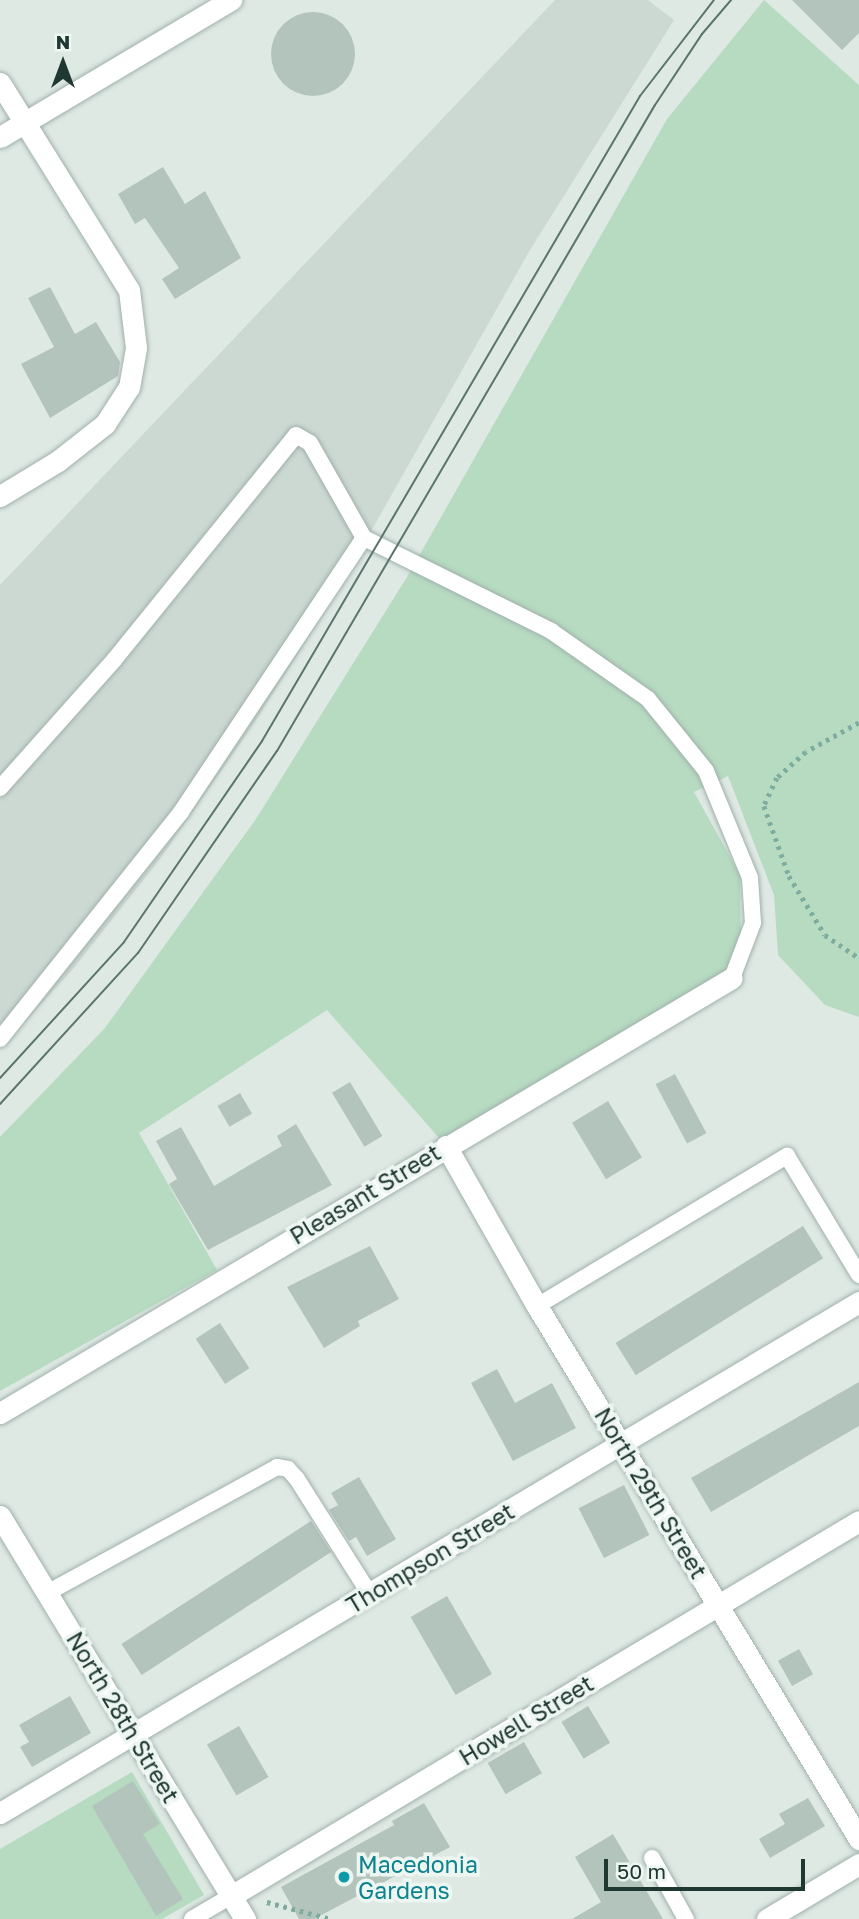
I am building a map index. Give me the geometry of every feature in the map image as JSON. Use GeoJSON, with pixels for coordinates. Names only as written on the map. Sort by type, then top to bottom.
{"type":"FeatureCollection","features":[{"type":"Feature","properties":{"kind":"street"},"geometry":{"type":"LineString","coordinates":[[0,137],[231,0]]}},
{"type":"Feature","properties":{"kind":"street"},"geometry":{"type":"LineString","coordinates":[[0,83],[129,290],[134,316],[133,364],[129,387],[105,424],[58,461],[0,496]]}},
{"type":"Feature","properties":{"kind":"street","name":"Pleasant Street"},"geometry":{"type":"LineString","coordinates":[[0,1413],[732,978]]}},
{"type":"Feature","properties":{"kind":"street","name":"North 29th Street"},"geometry":{"type":"LineString","coordinates":[[446,1146],[537,1306],[623,1443],[859,1839]]}},
{"type":"Feature","properties":{"kind":"street","name":"Thompson Street"},"geometry":{"type":"LineString","coordinates":[[0,1813],[859,1302]]}},
{"type":"Feature","properties":{"kind":"street","name":"North 28th Street"},"geometry":{"type":"LineString","coordinates":[[0,1516],[132,1733],[242,1897],[245,1919]]}},
{"type":"Feature","properties":{"kind":"street","name":"Howell Street"},"geometry":{"type":"LineString","coordinates":[[242,1897],[859,1521]]}},
{"type":"Feature","properties":{"kind":"street"},"geometry":{"type":"LineString","coordinates":[[767,1919],[859,1864]]}},
{"type":"Feature","properties":{"kind":"lane"},"geometry":{"type":"LineString","coordinates":[[0,788],[114,660],[296,435],[310,443],[364,538],[551,631],[648,699],[706,771],[750,878],[753,923],[741,965],[732,978]]}},
{"type":"Feature","properties":{"kind":"lane"},"geometry":{"type":"LineString","coordinates":[[0,1039],[181,812],[364,538]]}},
{"type":"Feature","properties":{"kind":"lane"},"geometry":{"type":"LineString","coordinates":[[537,1306],[787,1156],[859,1275]]}},
{"type":"Feature","properties":{"kind":"lane"},"geometry":{"type":"LineString","coordinates":[[47,1593],[277,1467],[288,1469],[297,1479],[369,1593]]}},
{"type":"Feature","properties":{"kind":"lane"},"geometry":{"type":"LineString","coordinates":[[652,1858],[686,1919]]}},
{"type":"Feature","properties":{"kind":"lane","name":"Howell Street"},"geometry":{"type":"LineString","coordinates":[[192,1919],[242,1897]]}},
{"type":"Feature","properties":{"kind":"path"},"geometry":{"type":"LineString","coordinates":[[859,723],[806,752],[777,778],[764,807],[789,876],[825,935],[859,958]]}},
{"type":"Feature","properties":{"kind":"path"},"geometry":{"type":"LineString","coordinates":[[242,1897],[331,1919]]}},
{"type":"Feature","properties":{"kind":"shaded area"},"geometry":{"type":"Polygon","coordinates":[[[555,0],[648,0],[674,20],[530,250],[331,602],[251,728],[160,859],[73,969],[0,1049],[0,585],[555,0]]]}},
{"type":"Feature","properties":{"kind":"green space"},"geometry":{"type":"Polygon","coordinates":[[[764,0],[859,85],[859,1017],[825,1005],[778,955],[774,895],[728,776],[694,792],[740,875],[741,965],[446,1146],[327,1010],[139,1133],[217,1270],[0,1391],[0,1137],[105,1028],[256,819],[407,577],[667,119],[764,0]]]}},
{"type":"Feature","properties":{"kind":"green space"},"geometry":{"type":"Polygon","coordinates":[[[132,1772],[204,1895],[162,1919],[0,1919],[0,1849],[132,1772]]]}},
{"type":"Feature","properties":{"kind":"building"},"geometry":{"type":"Polygon","coordinates":[[[792,0],[859,0],[859,33],[842,50],[792,0]]]}},
{"type":"Feature","properties":{"kind":"building"},"geometry":{"type":"Polygon","coordinates":[[[313,12],[336,19],[348,31],[355,54],[348,77],[336,89],[313,96],[290,89],[278,77],[271,54],[278,31],[290,19],[313,12]]]}},
{"type":"Feature","properties":{"kind":"building"},"geometry":{"type":"Polygon","coordinates":[[[163,167],[185,204],[205,191],[241,258],[175,299],[162,279],[179,268],[145,218],[135,224],[118,194],[163,167]]]}},
{"type":"Feature","properties":{"kind":"building"},"geometry":{"type":"Polygon","coordinates":[[[50,287],[75,334],[96,322],[120,362],[118,376],[50,418],[21,364],[54,347],[28,298],[50,287]]]}},
{"type":"Feature","properties":{"kind":"building"},"geometry":{"type":"Polygon","coordinates":[[[675,1074],[706,1133],[687,1143],[656,1084],[675,1074]]]}},
{"type":"Feature","properties":{"kind":"building"},"geometry":{"type":"Polygon","coordinates":[[[350,1082],[382,1136],[364,1147],[332,1093],[350,1082]]]}},
{"type":"Feature","properties":{"kind":"building"},"geometry":{"type":"Polygon","coordinates":[[[240,1093],[252,1114],[229,1127],[217,1106],[240,1093]]]}},
{"type":"Feature","properties":{"kind":"building"},"geometry":{"type":"Polygon","coordinates":[[[608,1101],[642,1158],[606,1179],[572,1123],[608,1101]]]}},
{"type":"Feature","properties":{"kind":"building"},"geometry":{"type":"Polygon","coordinates":[[[296,1124],[332,1185],[208,1250],[169,1184],[177,1179],[156,1141],[181,1127],[214,1186],[282,1146],[277,1136],[296,1124]]]}},
{"type":"Feature","properties":{"kind":"building"},"geometry":{"type":"Polygon","coordinates":[[[803,1226],[823,1258],[636,1375],[616,1343],[803,1226]]]}},
{"type":"Feature","properties":{"kind":"building"},"geometry":{"type":"Polygon","coordinates":[[[370,1246],[399,1299],[358,1321],[360,1326],[324,1348],[287,1287],[370,1246]]]}},
{"type":"Feature","properties":{"kind":"building"},"geometry":{"type":"Polygon","coordinates":[[[220,1323],[249,1368],[225,1384],[196,1339],[220,1323]]]}},
{"type":"Feature","properties":{"kind":"building"},"geometry":{"type":"Polygon","coordinates":[[[497,1369],[515,1403],[552,1383],[576,1428],[513,1461],[471,1383],[497,1369]]]}},
{"type":"Feature","properties":{"kind":"building"},"geometry":{"type":"Polygon","coordinates":[[[859,1382],[859,1426],[711,1512],[691,1478],[859,1382]]]}},
{"type":"Feature","properties":{"kind":"building"},"geometry":{"type":"Polygon","coordinates":[[[359,1477],[396,1539],[367,1556],[356,1537],[349,1541],[329,1510],[338,1505],[331,1493],[359,1477]]]}},
{"type":"Feature","properties":{"kind":"building"},"geometry":{"type":"Polygon","coordinates":[[[624,1485],[649,1535],[604,1558],[579,1508],[624,1485]]]}},
{"type":"Feature","properties":{"kind":"building"},"geometry":{"type":"Polygon","coordinates":[[[311,1521],[331,1552],[142,1675],[121,1644],[311,1521]]]}},
{"type":"Feature","properties":{"kind":"building"},"geometry":{"type":"Polygon","coordinates":[[[447,1596],[492,1674],[456,1695],[411,1617],[447,1596]]]}},
{"type":"Feature","properties":{"kind":"building"},"geometry":{"type":"Polygon","coordinates":[[[799,1649],[813,1674],[792,1686],[778,1661],[799,1649]]]}},
{"type":"Feature","properties":{"kind":"building"},"geometry":{"type":"Polygon","coordinates":[[[70,1696],[91,1733],[32,1767],[20,1747],[29,1742],[19,1725],[70,1696]]]}},
{"type":"Feature","properties":{"kind":"building"},"geometry":{"type":"Polygon","coordinates":[[[588,1706],[610,1743],[584,1759],[561,1722],[588,1706]]]}},
{"type":"Feature","properties":{"kind":"building"},"geometry":{"type":"Polygon","coordinates":[[[239,1726],[268,1777],[236,1796],[207,1744],[239,1726]]]}},
{"type":"Feature","properties":{"kind":"building"},"geometry":{"type":"Polygon","coordinates":[[[524,1742],[542,1773],[506,1794],[488,1763],[524,1742]]]}},
{"type":"Feature","properties":{"kind":"building"},"geometry":{"type":"Polygon","coordinates":[[[133,1781],[160,1824],[143,1834],[183,1899],[156,1916],[92,1806],[133,1781]]]}},
{"type":"Feature","properties":{"kind":"building"},"geometry":{"type":"Polygon","coordinates":[[[808,1798],[825,1826],[770,1858],[759,1839],[785,1824],[779,1814],[808,1798]]]}},
{"type":"Feature","properties":{"kind":"building","name":"Macedonia Gardens"},"geometry":{"type":"Polygon","coordinates":[[[424,1803],[450,1847],[314,1919],[299,1919],[281,1887],[394,1825],[392,1821],[424,1803]]]}},
{"type":"Feature","properties":{"kind":"building"},"geometry":{"type":"Polygon","coordinates":[[[613,1834],[663,1919],[572,1919],[601,1902],[575,1857],[613,1834]]]}},
{"type":"Feature","properties":{"kind":"tram line"},"geometry":{"type":"LineString","coordinates":[[0,1078],[124,942],[262,741],[640,96],[714,0]]}},
{"type":"Feature","properties":{"kind":"tram line"},"geometry":{"type":"LineString","coordinates":[[0,1104],[138,953],[277,751],[655,105],[702,34],[731,0]]}},
{"type":"Feature","properties":{"kind":"place","name":"Macedonia Gardens"},"geometry":{"type":"Point","coordinates":[344,1877]}}]}
